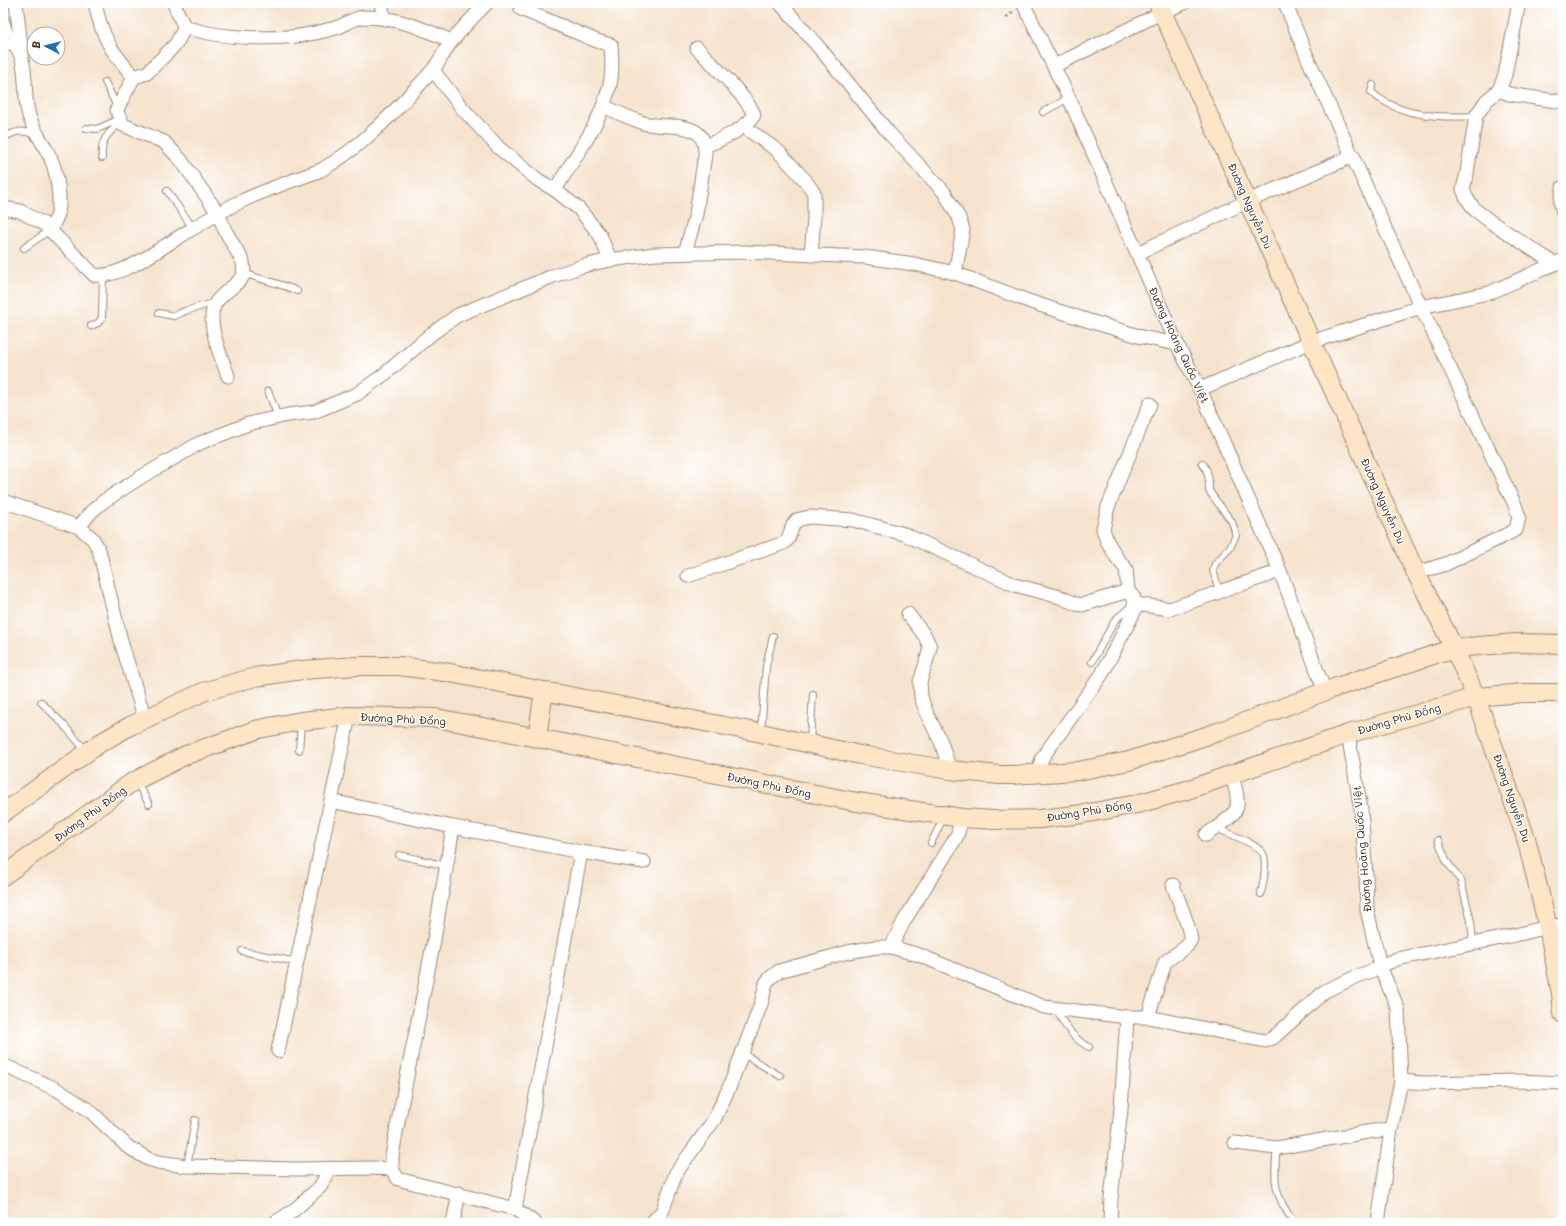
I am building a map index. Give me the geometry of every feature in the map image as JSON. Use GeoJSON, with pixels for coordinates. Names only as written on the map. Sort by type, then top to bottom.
{"type":"FeatureCollection","features":[{"type":"Feature","properties":{"kind":"main road","name":"Đường Nguyễn Du"},"geometry":{"type":"LineString","coordinates":[[1160,7],[1416,573],[1454,648],[1476,697],[1556,926],[1563,1014]]}},
{"type":"Feature","properties":{"kind":"main road"},"geometry":{"type":"LineString","coordinates":[[3,813],[87,753],[124,729],[203,692],[255,677],[302,670],[356,666],[399,666],[445,672],[761,733],[860,755],[950,770],[999,775],[1078,771],[1129,761],[1218,732],[1325,692],[1454,648],[1517,643],[1563,644]]}},
{"type":"Feature","properties":{"kind":"main road"},"geometry":{"type":"LineString","coordinates":[[537,737],[544,691]]}},
{"type":"Feature","properties":{"kind":"main road","name":"Đường Phù Đổng"},"geometry":{"type":"LineString","coordinates":[[3,876],[136,781],[186,756],[230,738],[259,729],[301,721],[349,716],[436,718],[851,801],[944,816],[1011,820],[1040,819],[1083,814],[1137,804],[1187,790],[1348,734],[1476,697],[1523,693],[1563,693]]}},
{"type":"Feature","properties":{"kind":"street"},"geometry":{"type":"LineString","coordinates":[[16,3],[28,112],[32,127],[51,160],[58,186],[58,214],[50,230]]}},
{"type":"Feature","properties":{"kind":"street"},"geometry":{"type":"LineString","coordinates":[[95,3],[108,44],[134,77]]}},
{"type":"Feature","properties":{"kind":"street"},"geometry":{"type":"LineString","coordinates":[[174,3],[185,27],[213,33],[269,38],[314,33],[340,26],[355,18],[403,21],[451,41]]}},
{"type":"Feature","properties":{"kind":"street"},"geometry":{"type":"LineString","coordinates":[[381,3],[384,19]]}},
{"type":"Feature","properties":{"kind":"street"},"geometry":{"type":"LineString","coordinates":[[3,208],[20,211],[44,224],[94,275],[103,275],[118,271],[142,260],[218,213],[242,201],[333,164],[370,135],[433,70],[451,41],[487,3]]}},
{"type":"Feature","properties":{"kind":"street"},"geometry":{"type":"LineString","coordinates":[[780,3],[822,51],[889,133],[944,192],[959,218],[963,230],[955,274]]}},
{"type":"Feature","properties":{"kind":"street","name":"Đường Hoàng Quốc Việt"},"geometry":{"type":"LineString","coordinates":[[1023,3],[1069,98],[1177,344],[1200,389],[1280,571],[1325,692]]}},
{"type":"Feature","properties":{"kind":"street"},"geometry":{"type":"LineString","coordinates":[[1054,66],[1160,7],[1184,3]]}},
{"type":"Feature","properties":{"kind":"street"},"geometry":{"type":"LineString","coordinates":[[1285,3],[1308,59],[1421,307],[1482,433],[1519,518],[1516,530],[1446,564],[1416,573]]}},
{"type":"Feature","properties":{"kind":"street"},"geometry":{"type":"LineString","coordinates":[[1519,3],[1505,75],[1498,90],[1486,101],[1476,116],[1463,189],[1466,197],[1474,208],[1491,222],[1559,262]]}},
{"type":"Feature","properties":{"kind":"street"},"geometry":{"type":"LineString","coordinates":[[519,7],[597,41],[611,45],[611,84],[603,106],[593,130],[555,190]]}},
{"type":"Feature","properties":{"kind":"street"},"geometry":{"type":"LineString","coordinates":[[134,77],[147,73],[176,44],[185,27]]}},
{"type":"Feature","properties":{"kind":"street"},"geometry":{"type":"LineString","coordinates":[[8,44],[22,56]]}},
{"type":"Feature","properties":{"kind":"street"},"geometry":{"type":"LineString","coordinates":[[697,48],[745,99],[753,111],[753,117],[743,126],[718,142],[705,146]]}},
{"type":"Feature","properties":{"kind":"street"},"geometry":{"type":"LineString","coordinates":[[433,70],[462,108],[499,148],[538,180],[555,190],[579,209],[600,235],[610,260]]}},
{"type":"Feature","properties":{"kind":"street"},"geometry":{"type":"LineString","coordinates":[[134,77],[119,117],[124,125],[164,142],[169,146],[192,174],[218,213],[225,230],[243,262],[244,273],[239,282],[216,302],[212,312],[213,327],[228,376]]}},
{"type":"Feature","properties":{"kind":"street"},"geometry":{"type":"LineString","coordinates":[[1498,90],[1509,94],[1563,102]]}},
{"type":"Feature","properties":{"kind":"street"},"geometry":{"type":"LineString","coordinates":[[603,106],[644,123],[691,129],[701,135],[705,146],[696,214],[685,253]]}},
{"type":"Feature","properties":{"kind":"street"},"geometry":{"type":"LineString","coordinates":[[743,126],[778,151],[814,192],[814,218],[811,255]]}},
{"type":"Feature","properties":{"kind":"street"},"geometry":{"type":"LineString","coordinates":[[1138,253],[1248,201],[1353,156]]}},
{"type":"Feature","properties":{"kind":"street"},"geometry":{"type":"LineString","coordinates":[[79,527],[91,512],[104,501],[141,477],[200,443],[248,424],[278,417],[314,412],[357,394],[430,335],[458,315],[553,276],[582,266],[610,260],[655,254],[744,252],[865,257],[914,264],[955,274],[1082,319],[1142,337],[1177,344]]}},
{"type":"Feature","properties":{"kind":"street"},"geometry":{"type":"LineString","coordinates":[[1200,389],[1311,342],[1421,307],[1489,293],[1559,262]]}},
{"type":"Feature","properties":{"kind":"street"},"geometry":{"type":"LineString","coordinates":[[1038,774],[1042,758],[1102,674],[1135,610],[1126,569],[1106,541],[1103,529],[1108,507],[1150,404]]}},
{"type":"Feature","properties":{"kind":"street"},"geometry":{"type":"LineString","coordinates":[[3,501],[79,527],[93,539],[99,550],[122,645],[145,719]]}},
{"type":"Feature","properties":{"kind":"street"},"geometry":{"type":"LineString","coordinates":[[688,576],[784,543],[788,539],[793,525],[797,520],[809,517],[853,520],[904,534],[1015,584],[1060,596],[1076,604],[1082,605],[1133,598],[1170,609],[1280,571]]}},
{"type":"Feature","properties":{"kind":"street"},"geometry":{"type":"LineString","coordinates":[[908,614],[925,636],[930,647],[920,682],[921,697],[927,714],[941,742],[950,770]]}},
{"type":"Feature","properties":{"kind":"street"},"geometry":{"type":"LineString","coordinates":[[278,1052],[349,716]]}},
{"type":"Feature","properties":{"kind":"street","name":"Đường Hoàng Quốc Việt"},"geometry":{"type":"LineString","coordinates":[[1348,734],[1361,810],[1367,910],[1380,966],[1398,1009],[1401,1082],[1391,1129],[1378,1223]]}},
{"type":"Feature","properties":{"kind":"street"},"geometry":{"type":"LineString","coordinates":[[1211,832],[1232,814],[1237,807],[1237,798],[1232,774]]}},
{"type":"Feature","properties":{"kind":"street"},"geometry":{"type":"LineString","coordinates":[[331,801],[581,852],[644,862]]}},
{"type":"Feature","properties":{"kind":"street"},"geometry":{"type":"LineString","coordinates":[[890,947],[904,921],[957,836],[962,818]]}},
{"type":"Feature","properties":{"kind":"street"},"geometry":{"type":"LineString","coordinates":[[453,827],[434,940],[397,1127],[392,1156],[392,1169],[398,1179],[459,1193],[515,1209],[535,1223]]}},
{"type":"Feature","properties":{"kind":"street"},"geometry":{"type":"LineString","coordinates":[[515,1209],[581,852]]}},
{"type":"Feature","properties":{"kind":"street"},"geometry":{"type":"LineString","coordinates":[[1148,1017],[1164,962],[1187,946],[1191,939],[1187,923],[1173,885]]}},
{"type":"Feature","properties":{"kind":"street"},"geometry":{"type":"LineString","coordinates":[[651,1223],[662,1212],[676,1173],[714,1120],[729,1088],[761,1004],[766,983],[778,971],[848,952],[876,947],[890,947],[919,955],[1044,1007],[1057,1010],[1127,1017],[1148,1017],[1265,1041],[1273,1038],[1325,992],[1397,959],[1556,926]]}},
{"type":"Feature","properties":{"kind":"street"},"geometry":{"type":"LineString","coordinates":[[1110,1223],[1111,1198],[1123,1087],[1127,1017]]}},
{"type":"Feature","properties":{"kind":"street"},"geometry":{"type":"LineString","coordinates":[[3,1065],[56,1089],[89,1110],[128,1147],[138,1154],[158,1162],[187,1166],[295,1169],[392,1169]]}},
{"type":"Feature","properties":{"kind":"street"},"geometry":{"type":"LineString","coordinates":[[1401,1082],[1518,1081],[1563,1084]]}},
{"type":"Feature","properties":{"kind":"street"},"geometry":{"type":"LineString","coordinates":[[1236,1143],[1277,1148],[1359,1133],[1391,1129]]}},
{"type":"Feature","properties":{"kind":"street"},"geometry":{"type":"LineString","coordinates":[[274,1223],[293,1211],[320,1187],[331,1168]]}},
{"type":"Feature","properties":{"kind":"street"},"geometry":{"type":"LineString","coordinates":[[453,1223],[459,1193]]}},
{"type":"Feature","properties":{"kind":"lane"},"geometry":{"type":"LineString","coordinates":[[3,12],[8,44]]}},
{"type":"Feature","properties":{"kind":"lane"},"geometry":{"type":"LineString","coordinates":[[105,82],[119,117]]}},
{"type":"Feature","properties":{"kind":"lane"},"geometry":{"type":"LineString","coordinates":[[1373,85],[1371,92],[1381,101],[1410,112],[1433,116],[1476,116]]}},
{"type":"Feature","properties":{"kind":"lane"},"geometry":{"type":"LineString","coordinates":[[1043,112],[1069,98]]}},
{"type":"Feature","properties":{"kind":"lane"},"geometry":{"type":"LineString","coordinates":[[86,128],[97,129],[119,117]]}},
{"type":"Feature","properties":{"kind":"lane"},"geometry":{"type":"LineString","coordinates":[[102,158],[102,145],[104,139],[119,117]]}},
{"type":"Feature","properties":{"kind":"lane"},"geometry":{"type":"LineString","coordinates":[[3,138],[18,131],[38,136]]}},
{"type":"Feature","properties":{"kind":"lane"},"geometry":{"type":"LineString","coordinates":[[1560,185],[1556,203],[1558,212],[1563,217]]}},
{"type":"Feature","properties":{"kind":"lane"},"geometry":{"type":"LineString","coordinates":[[167,191],[193,228]]}},
{"type":"Feature","properties":{"kind":"lane"},"geometry":{"type":"LineString","coordinates":[[24,248],[50,230]]}},
{"type":"Feature","properties":{"kind":"lane"},"geometry":{"type":"LineString","coordinates":[[244,273],[297,291]]}},
{"type":"Feature","properties":{"kind":"lane"},"geometry":{"type":"LineString","coordinates":[[91,326],[98,323],[102,318],[103,275]]}},
{"type":"Feature","properties":{"kind":"lane"},"geometry":{"type":"LineString","coordinates":[[159,313],[174,316],[191,309],[216,302]]}},
{"type":"Feature","properties":{"kind":"lane"},"geometry":{"type":"LineString","coordinates":[[268,391],[278,417]]}},
{"type":"Feature","properties":{"kind":"lane"},"geometry":{"type":"LineString","coordinates":[[1202,463],[1207,469],[1209,491],[1232,522],[1236,535],[1230,548],[1215,564],[1213,570],[1219,591]]}},
{"type":"Feature","properties":{"kind":"lane"},"geometry":{"type":"LineString","coordinates":[[1092,662],[1115,620],[1129,608],[1133,598]]}},
{"type":"Feature","properties":{"kind":"lane"},"geometry":{"type":"LineString","coordinates":[[761,733],[766,666],[773,636]]}},
{"type":"Feature","properties":{"kind":"lane"},"geometry":{"type":"LineString","coordinates":[[809,744],[812,694]]}},
{"type":"Feature","properties":{"kind":"lane"},"geometry":{"type":"LineString","coordinates":[[41,702],[63,724],[87,753]]}},
{"type":"Feature","properties":{"kind":"lane"},"geometry":{"type":"LineString","coordinates":[[299,750],[301,721]]}},
{"type":"Feature","properties":{"kind":"lane"},"geometry":{"type":"LineString","coordinates":[[136,781],[149,804]]}},
{"type":"Feature","properties":{"kind":"lane"},"geometry":{"type":"LineString","coordinates":[[931,843],[944,816]]}},
{"type":"Feature","properties":{"kind":"lane"},"geometry":{"type":"LineString","coordinates":[[1211,832],[1251,844],[1262,851],[1265,870],[1261,894]]}},
{"type":"Feature","properties":{"kind":"lane"},"geometry":{"type":"LineString","coordinates":[[1438,840],[1447,862],[1461,881],[1471,921],[1473,943]]}},
{"type":"Feature","properties":{"kind":"lane"},"geometry":{"type":"LineString","coordinates":[[399,855],[447,866]]}},
{"type":"Feature","properties":{"kind":"lane"},"geometry":{"type":"LineString","coordinates":[[242,951],[297,962]]}},
{"type":"Feature","properties":{"kind":"lane"},"geometry":{"type":"LineString","coordinates":[[1057,1010],[1063,1024],[1078,1042],[1089,1047]]}},
{"type":"Feature","properties":{"kind":"lane"},"geometry":{"type":"LineString","coordinates":[[742,1053],[780,1076]]}},
{"type":"Feature","properties":{"kind":"lane"},"geometry":{"type":"LineString","coordinates":[[187,1166],[195,1120]]}},
{"type":"Feature","properties":{"kind":"lane"},"geometry":{"type":"LineString","coordinates":[[1277,1148],[1274,1170],[1276,1187],[1285,1210],[1295,1223]]}}]}
